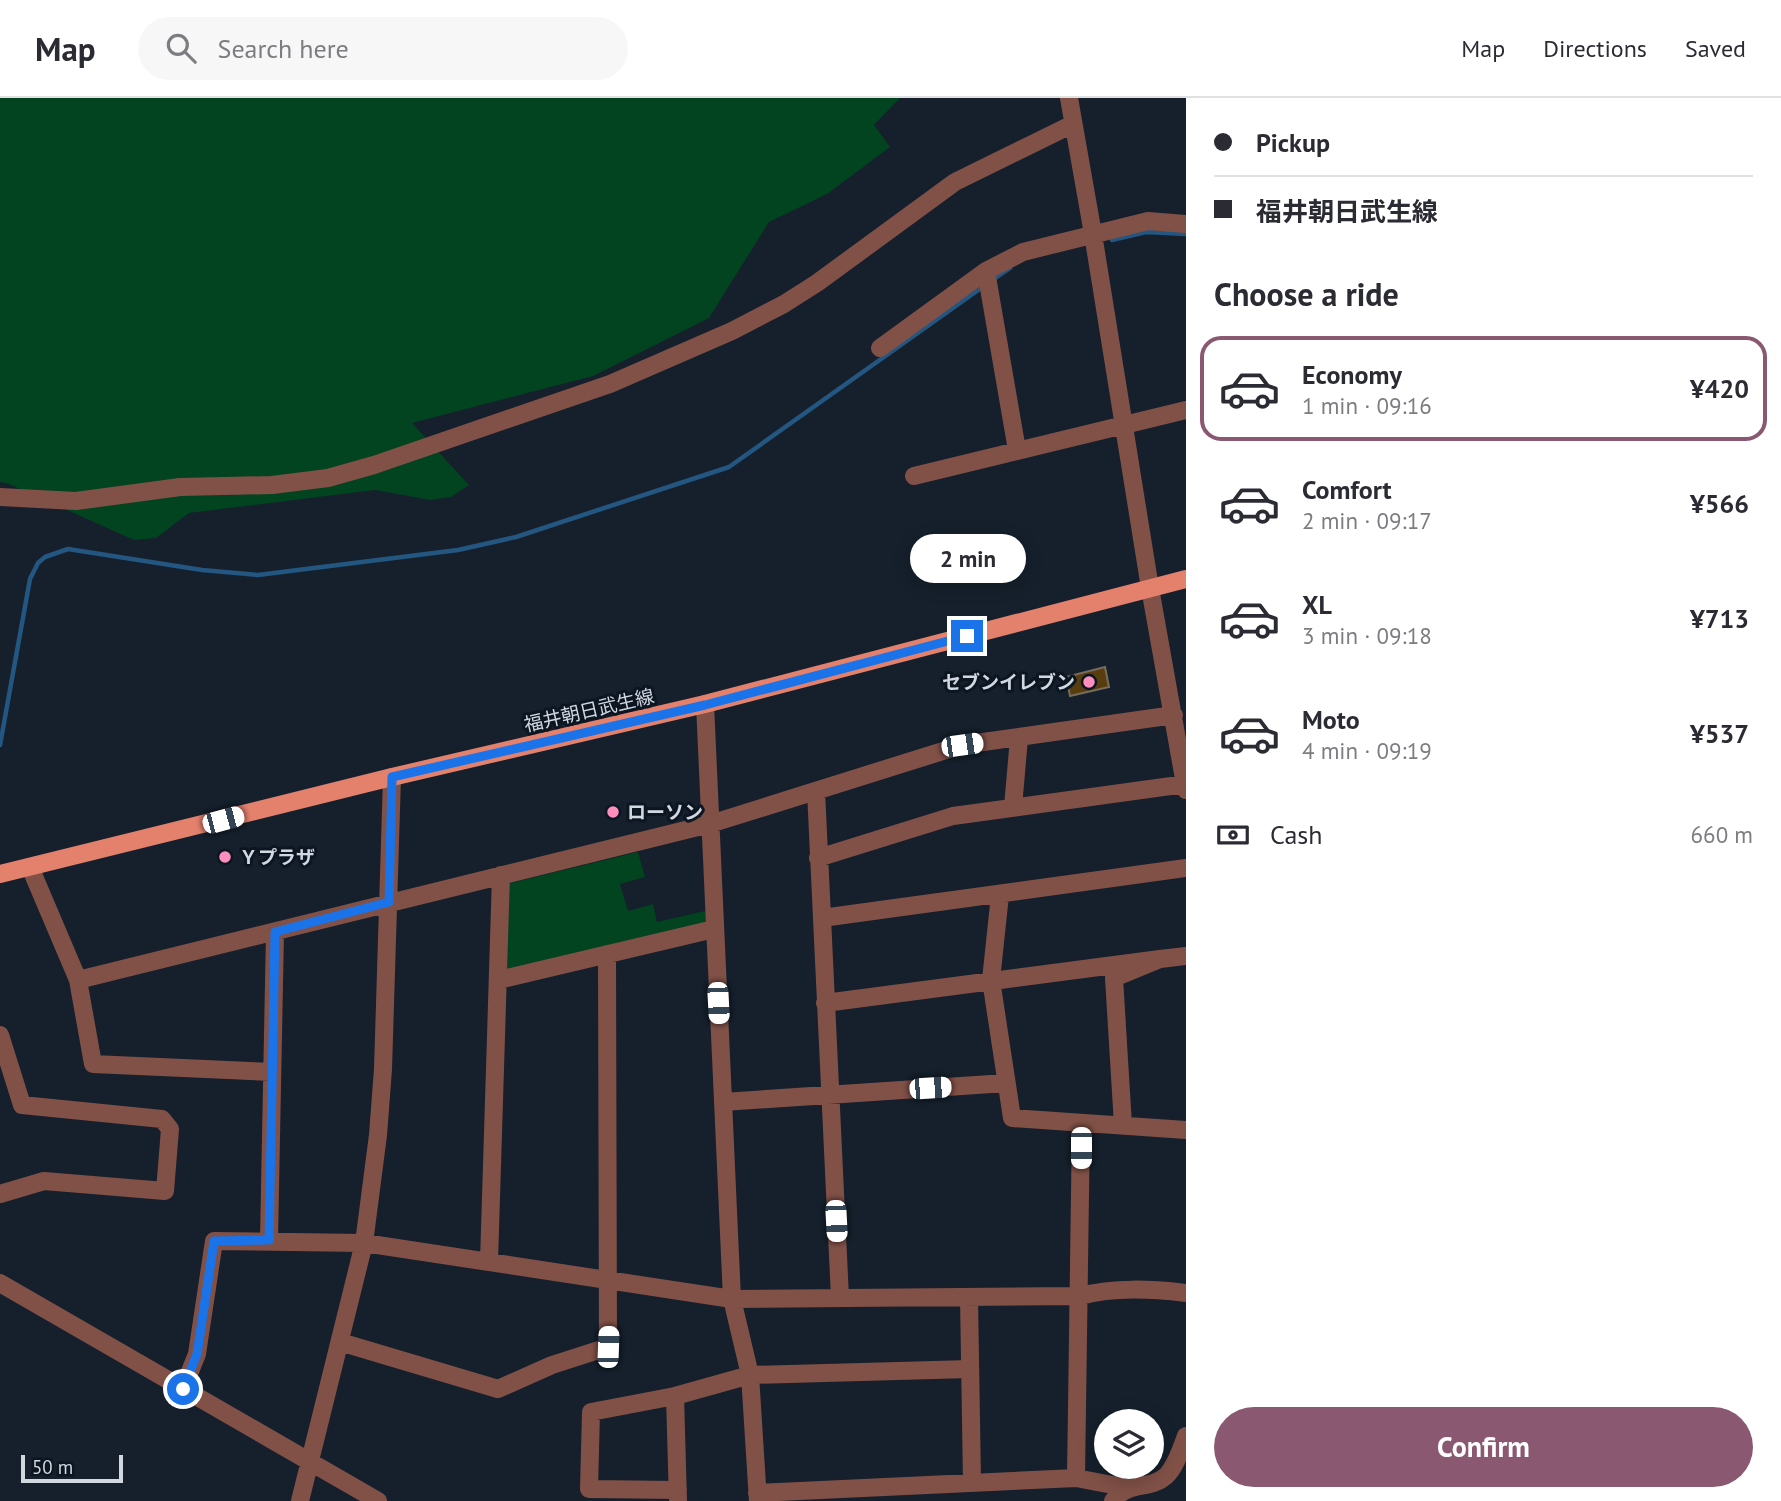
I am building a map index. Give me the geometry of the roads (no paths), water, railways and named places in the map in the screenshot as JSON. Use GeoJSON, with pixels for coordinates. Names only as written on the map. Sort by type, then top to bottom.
{"type":"FeatureCollection","features":[{"type":"Feature","properties":{"kind":"main road","name":"福井朝日武生線"},"geometry":{"type":"LineString","coordinates":[[0,874],[392,777],[705,705],[1186,579]]}},
{"type":"Feature","properties":{"kind":"street"},"geometry":{"type":"LineString","coordinates":[[818,858],[953,816],[1186,786],[1150,588],[1069,98]]}},
{"type":"Feature","properties":{"kind":"street"},"geometry":{"type":"LineString","coordinates":[[0,497],[76,501],[180,487],[272,485],[328,478],[374,465],[610,384],[732,331],[784,304],[955,182],[1073,124]]}},
{"type":"Feature","properties":{"kind":"street"},"geometry":{"type":"LineString","coordinates":[[880,348],[986,271],[1023,251],[1148,222],[1186,224]]}},
{"type":"Feature","properties":{"kind":"street"},"geometry":{"type":"LineString","coordinates":[[986,271],[1017,450]]}},
{"type":"Feature","properties":{"kind":"street"},"geometry":{"type":"LineString","coordinates":[[914,476],[1186,411]]}},
{"type":"Feature","properties":{"kind":"street"},"geometry":{"type":"LineString","coordinates":[[705,705],[732,1299],[750,1375],[757,1497],[905,1494],[972,1483],[1076,1478],[1128,1488],[1153,1483],[1167,1475],[1186,1436]]}},
{"type":"Feature","properties":{"kind":"street"},"geometry":{"type":"LineString","coordinates":[[78,980],[710,824],[962,745],[1174,715]]}},
{"type":"Feature","properties":{"kind":"street"},"geometry":{"type":"LineString","coordinates":[[1013,807],[1020,738]]}},
{"type":"Feature","properties":{"kind":"street"},"geometry":{"type":"LineString","coordinates":[[300,1501],[364,1243],[381,1102],[392,777]]}},
{"type":"Feature","properties":{"kind":"street"},"geometry":{"type":"LineString","coordinates":[[816,791],[840,1298]]}},
{"type":"Feature","properties":{"kind":"street"},"geometry":{"type":"LineString","coordinates":[[30,867],[78,980],[93,1064],[272,1072]]}},
{"type":"Feature","properties":{"kind":"street"},"geometry":{"type":"LineString","coordinates":[[821,918],[1186,869]]}},
{"type":"Feature","properties":{"kind":"street"},"geometry":{"type":"LineString","coordinates":[[489,1262],[501,875]]}},
{"type":"Feature","properties":{"kind":"street"},"geometry":{"type":"LineString","coordinates":[[1000,895],[991,980],[1012,1118],[1186,1130]]}},
{"type":"Feature","properties":{"kind":"street"},"geometry":{"type":"LineString","coordinates":[[498,980],[714,929]]}},
{"type":"Feature","properties":{"kind":"street"},"geometry":{"type":"LineString","coordinates":[[269,1240],[275,932]]}},
{"type":"Feature","properties":{"kind":"street"},"geometry":{"type":"LineString","coordinates":[[340,1342],[498,1389],[552,1365],[608,1347],[607,954]]}},
{"type":"Feature","properties":{"kind":"street"},"geometry":{"type":"LineString","coordinates":[[825,1003],[1186,956]]}},
{"type":"Feature","properties":{"kind":"street"},"geometry":{"type":"LineString","coordinates":[[1123,1125],[1114,978],[1160,959]]}},
{"type":"Feature","properties":{"kind":"street"},"geometry":{"type":"LineString","coordinates":[[0,1035],[22,1105],[162,1119],[170,1129],[165,1191],[44,1181],[0,1194]]}},
{"type":"Feature","properties":{"kind":"street"},"geometry":{"type":"LineString","coordinates":[[723,1102],[1006,1083]]}},
{"type":"Feature","properties":{"kind":"street"},"geometry":{"type":"LineString","coordinates":[[1076,1478],[1081,1123]]}},
{"type":"Feature","properties":{"kind":"street"},"geometry":{"type":"LineString","coordinates":[[183,1389],[197,1354],[214,1241],[364,1243],[732,1299],[1080,1296],[1096,1291],[1153,1290],[1186,1293]]}},
{"type":"Feature","properties":{"kind":"street"},"geometry":{"type":"LineString","coordinates":[[0,1283],[378,1501]]}},
{"type":"Feature","properties":{"kind":"street"},"geometry":{"type":"LineString","coordinates":[[970,1297],[972,1483]]}},
{"type":"Feature","properties":{"kind":"street"},"geometry":{"type":"LineString","coordinates":[[675,1396],[678,1496],[589,1489],[591,1412],[675,1396],[750,1375],[971,1368]]}},
{"type":"Feature","properties":{"kind":"street"},"geometry":{"type":"LineString","coordinates":[[1113,1501],[1128,1488]]}},
{"type":"Feature","properties":{"kind":"waterway"},"geometry":{"type":"LineString","coordinates":[[1112,240],[1146,232],[1186,234]]}},
{"type":"Feature","properties":{"kind":"waterway"},"geometry":{"type":"LineString","coordinates":[[994,279],[1010,268]]}},
{"type":"Feature","properties":{"kind":"waterway"},"geometry":{"type":"LineString","coordinates":[[0,745],[30,579],[38,563],[45,557],[68,549],[202,570],[258,575],[458,550],[516,537],[729,467],[984,286]]}},
{"type":"Feature","properties":{"kind":"place","name":"セブンイレブン"},"geometry":{"type":"Point","coordinates":[1089,682]}},
{"type":"Feature","properties":{"kind":"place","name":"ローソン"},"geometry":{"type":"Point","coordinates":[613,812]}},
{"type":"Feature","properties":{"kind":"place","name":"Ｙプラザ"},"geometry":{"type":"Point","coordinates":[225,857]}}]}
